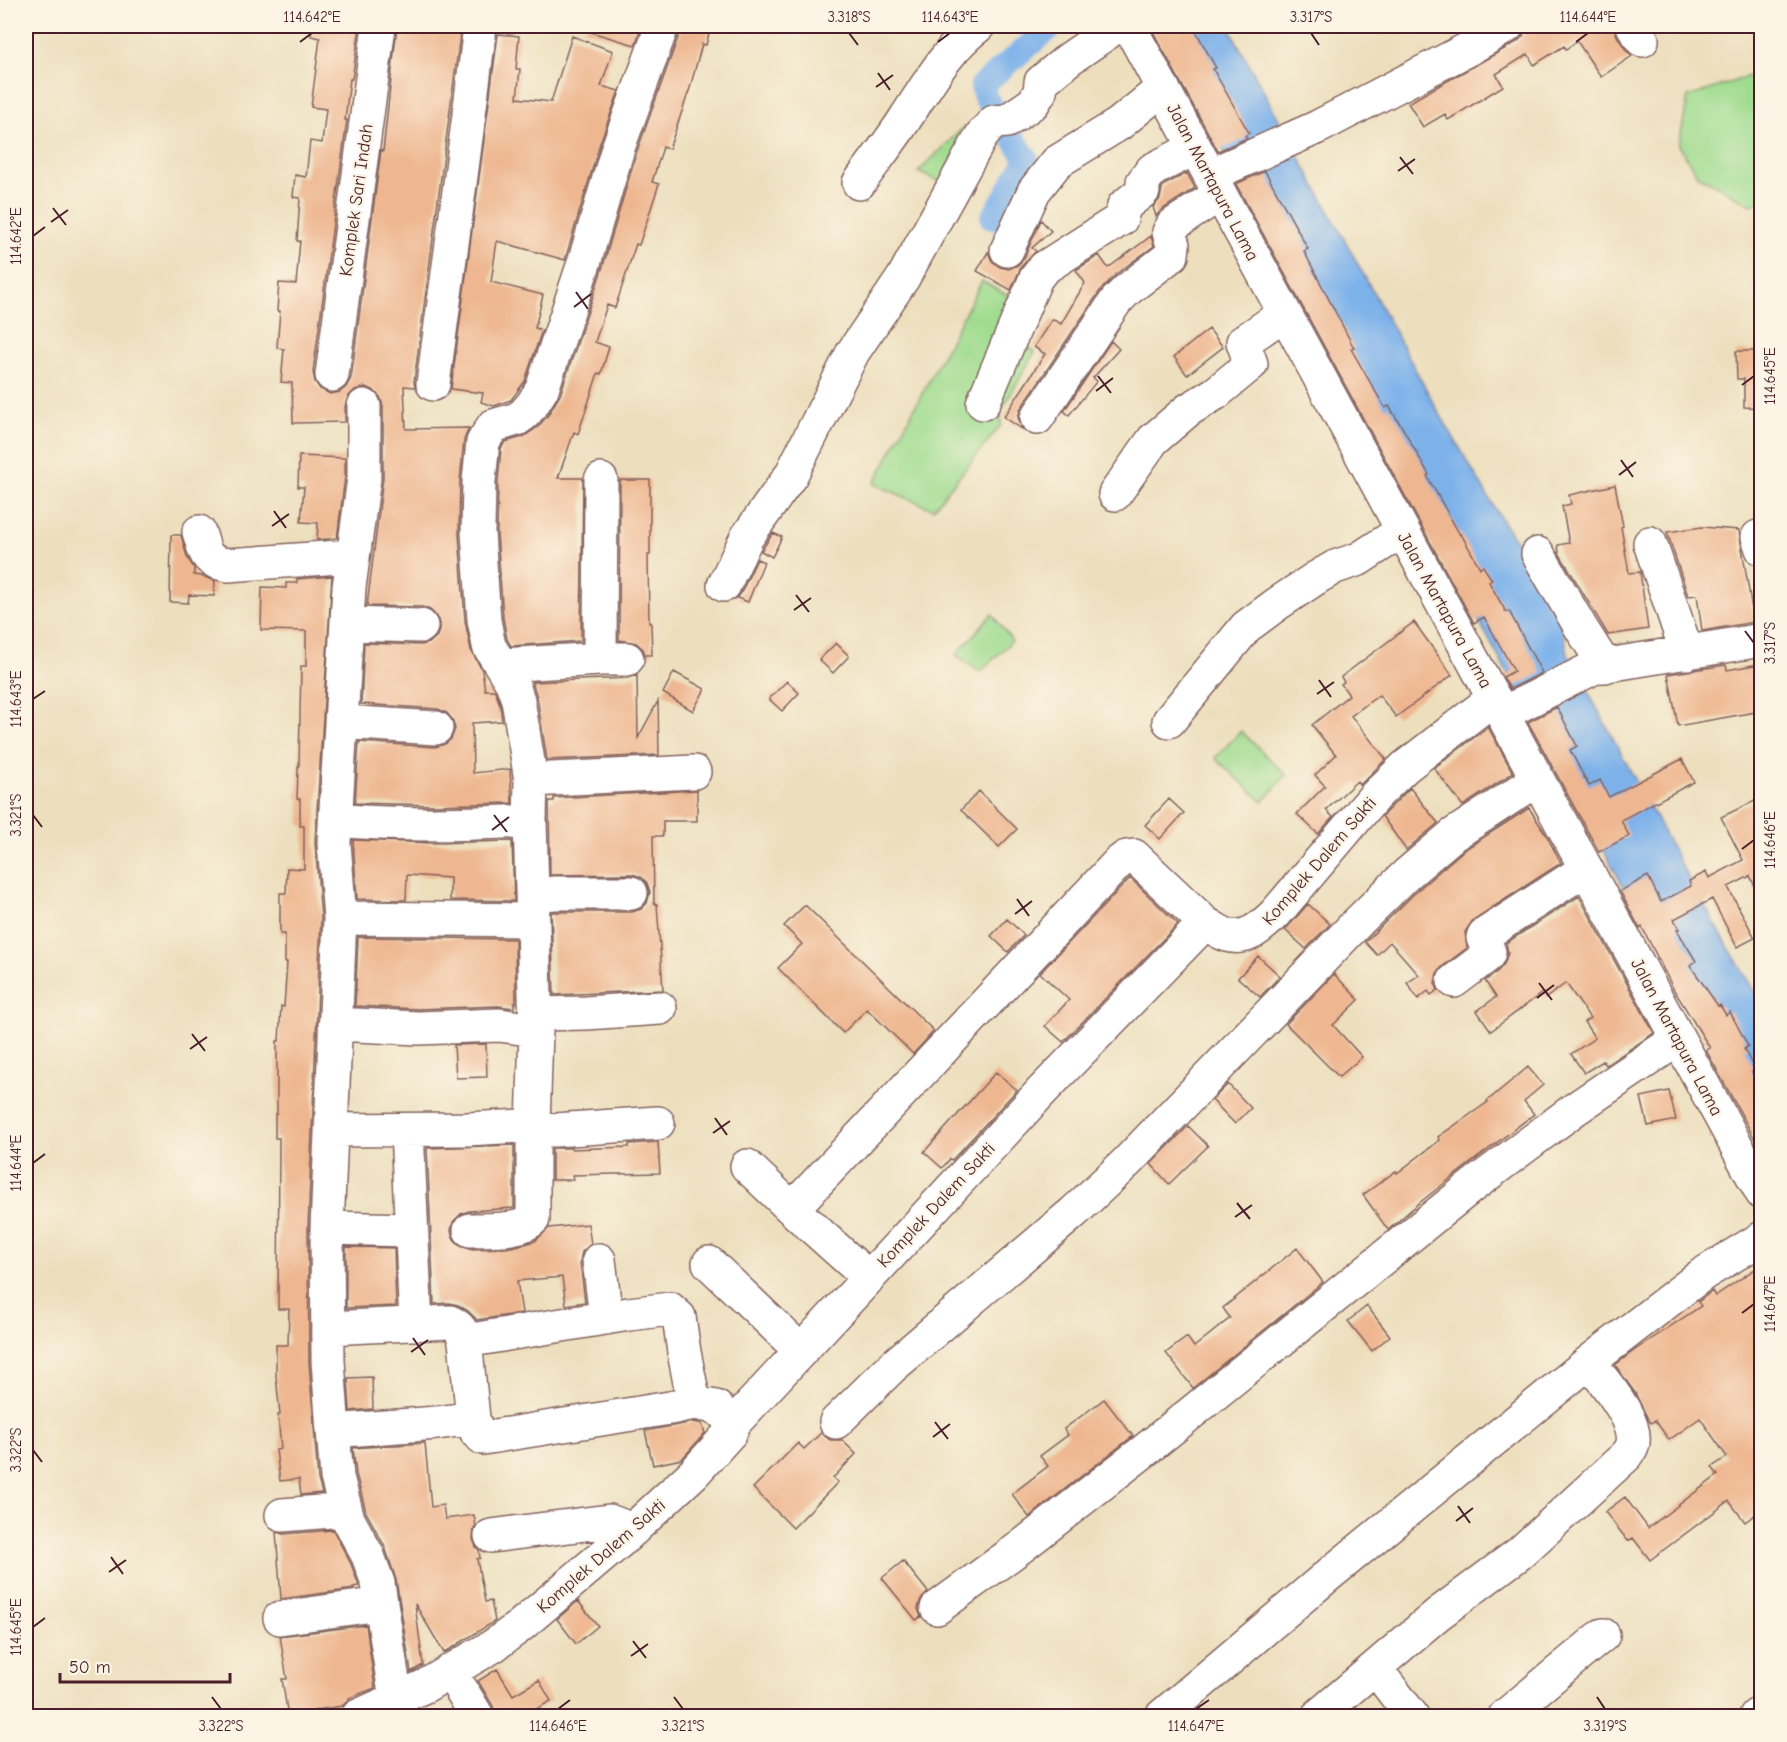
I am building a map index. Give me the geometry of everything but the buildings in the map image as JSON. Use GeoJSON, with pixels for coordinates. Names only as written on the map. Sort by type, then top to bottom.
{"type":"FeatureCollection","features":[{"type":"Feature","properties":{"kind":"street","name":"Komplek Sari Indah"},"geometry":{"type":"LineString","coordinates":[[332,375],[379,26]]}},
{"type":"Feature","properties":{"kind":"street"},"geometry":{"type":"LineString","coordinates":[[433,384],[480,26]]}},
{"type":"Feature","properties":{"kind":"street"},"geometry":{"type":"LineString","coordinates":[[470,1230],[520,1227],[528,1225],[533,1219],[536,1022],[530,821],[531,780],[518,700],[512,683],[489,646],[484,620],[478,533],[479,481],[483,442],[493,426],[517,419],[524,414],[542,389],[585,260],[618,148],[662,26]]}},
{"type":"Feature","properties":{"kind":"street"},"geometry":{"type":"LineString","coordinates":[[859,183],[944,60],[963,37],[978,26]]}},
{"type":"Feature","properties":{"kind":"street"},"geometry":{"type":"LineString","coordinates":[[724,585],[747,537],[791,475],[853,352],[903,278],[982,135],[1033,102],[1040,92],[1041,82],[1069,59],[1117,26]]}},
{"type":"Feature","properties":{"kind":"street","name":"Jalan Martapura Lama"},"geometry":{"type":"LineString","coordinates":[[1129,26],[1212,171],[1284,314],[1402,531],[1504,706],[1537,780],[1761,1193]]}},
{"type":"Feature","properties":{"kind":"street"},"geometry":{"type":"LineString","coordinates":[[983,403],[1036,278],[1044,267],[1121,219],[1124,206],[1143,191],[1143,182],[1152,170],[1212,171],[1318,127],[1470,48],[1507,26]]}},
{"type":"Feature","properties":{"kind":"street"},"geometry":{"type":"LineString","coordinates":[[1007,250],[1034,191],[1057,162],[1119,124],[1163,88]]}},
{"type":"Feature","properties":{"kind":"street"},"geometry":{"type":"LineString","coordinates":[[1037,418],[1116,302],[1128,289],[1172,255],[1173,245],[1169,232],[1212,171]]}},
{"type":"Feature","properties":{"kind":"street"},"geometry":{"type":"LineString","coordinates":[[1115,494],[1154,440],[1188,410],[1216,393],[1251,364],[1243,342],[1284,314]]}},
{"type":"Feature","properties":{"kind":"street"},"geometry":{"type":"LineString","coordinates":[[364,406],[364,478],[353,556],[347,624],[334,843],[340,918],[327,1228],[328,1361],[337,1477],[348,1519],[374,1569],[396,1700]]}},
{"type":"Feature","properties":{"kind":"street"},"geometry":{"type":"LineString","coordinates":[[501,665],[614,659],[601,480]]}},
{"type":"Feature","properties":{"kind":"street"},"geometry":{"type":"LineString","coordinates":[[1169,721],[1246,627],[1317,578],[1335,567],[1359,559],[1402,531]]}},
{"type":"Feature","properties":{"kind":"street"},"geometry":{"type":"LineString","coordinates":[[199,532],[208,557],[213,562],[228,565],[353,556]]}},
{"type":"Feature","properties":{"kind":"street"},"geometry":{"type":"LineString","coordinates":[[1650,543],[1687,652]]}},
{"type":"Feature","properties":{"kind":"street"},"geometry":{"type":"LineString","coordinates":[[1538,554],[1600,666]]}},
{"type":"Feature","properties":{"kind":"street"},"geometry":{"type":"LineString","coordinates":[[347,624],[421,626]]}},
{"type":"Feature","properties":{"kind":"street","name":"Komplek Dalem Sakti"},"geometry":{"type":"LineString","coordinates":[[364,1715],[425,1686],[493,1646],[520,1626],[633,1530],[694,1473],[730,1433],[734,1423],[800,1350],[1043,1090],[1205,923],[1226,935],[1243,937],[1263,926],[1375,796],[1405,767],[1504,706],[1600,666],[1761,640]]}},
{"type":"Feature","properties":{"kind":"street"},"geometry":{"type":"LineString","coordinates":[[342,722],[436,728]]}},
{"type":"Feature","properties":{"kind":"street"},"geometry":{"type":"LineString","coordinates":[[531,780],[694,772]]}},
{"type":"Feature","properties":{"kind":"street"},"geometry":{"type":"LineString","coordinates":[[836,1422],[892,1367],[1074,1212],[1127,1162],[1407,874],[1453,835],[1537,780]]}},
{"type":"Feature","properties":{"kind":"street"},"geometry":{"type":"LineString","coordinates":[[336,820],[376,824],[530,821]]}},
{"type":"Feature","properties":{"kind":"street"},"geometry":{"type":"LineString","coordinates":[[792,1209],[1126,857],[1134,856],[1205,923]]}},
{"type":"Feature","properties":{"kind":"street"},"geometry":{"type":"LineString","coordinates":[[1454,981],[1487,956],[1489,952],[1483,938],[1484,935],[1586,869]]}},
{"type":"Feature","properties":{"kind":"street"},"geometry":{"type":"LineString","coordinates":[[340,918],[533,908],[555,893],[631,893]]}},
{"type":"Feature","properties":{"kind":"street"},"geometry":{"type":"LineString","coordinates":[[335,1024],[418,1028],[499,1025],[536,1022],[586,1013],[660,1008]]}},
{"type":"Feature","properties":{"kind":"street"},"geometry":{"type":"LineString","coordinates":[[937,1608],[1023,1546],[1144,1451],[1472,1186],[1575,1109],[1678,1039]]}},
{"type":"Feature","properties":{"kind":"street"},"geometry":{"type":"LineString","coordinates":[[332,1130],[467,1130],[521,1126],[555,1130],[658,1123]]}},
{"type":"Feature","properties":{"kind":"street"},"geometry":{"type":"LineString","coordinates":[[406,1130],[416,1324]]}},
{"type":"Feature","properties":{"kind":"street"},"geometry":{"type":"LineString","coordinates":[[747,1166],[869,1278]]}},
{"type":"Feature","properties":{"kind":"street"},"geometry":{"type":"LineString","coordinates":[[327,1228],[411,1230]]}},
{"type":"Feature","properties":{"kind":"street"},"geometry":{"type":"LineString","coordinates":[[1162,1716],[1326,1577],[1589,1362],[1703,1274],[1761,1238]]}},
{"type":"Feature","properties":{"kind":"street"},"geometry":{"type":"LineString","coordinates":[[599,1260],[606,1318]]}},
{"type":"Feature","properties":{"kind":"street"},"geometry":{"type":"LineString","coordinates":[[709,1263],[800,1350]]}},
{"type":"Feature","properties":{"kind":"street"},"geometry":{"type":"LineString","coordinates":[[465,1341],[670,1310],[679,1317],[694,1403]]}},
{"type":"Feature","properties":{"kind":"street"},"geometry":{"type":"LineString","coordinates":[[328,1328],[450,1322],[457,1324],[465,1341],[473,1419],[477,1433],[483,1438],[694,1403],[716,1407],[734,1423]]}},
{"type":"Feature","properties":{"kind":"street"},"geometry":{"type":"LineString","coordinates":[[1318,1716],[1438,1614],[1520,1553],[1627,1455],[1632,1446],[1633,1435],[1627,1415],[1589,1362]]}},
{"type":"Feature","properties":{"kind":"street"},"geometry":{"type":"LineString","coordinates":[[333,1431],[437,1424],[473,1419]]}},
{"type":"Feature","properties":{"kind":"street"},"geometry":{"type":"LineString","coordinates":[[282,1515],[345,1510]]}},
{"type":"Feature","properties":{"kind":"street"},"geometry":{"type":"LineString","coordinates":[[491,1536],[609,1521],[633,1530]]}},
{"type":"Feature","properties":{"kind":"street"},"geometry":{"type":"LineString","coordinates":[[280,1618],[381,1604]]}},
{"type":"Feature","properties":{"kind":"street"},"geometry":{"type":"LineString","coordinates":[[1505,1716],[1603,1635]]}},
{"type":"Feature","properties":{"kind":"street"},"geometry":{"type":"LineString","coordinates":[[1375,1668],[1412,1716]]}},
{"type":"Feature","properties":{"kind":"street"},"geometry":{"type":"LineString","coordinates":[[450,1671],[477,1716]]}},
{"type":"Feature","properties":{"kind":"street"},"geometry":{"type":"LineString","coordinates":[[1756,1716],[1761,1712]]}},
{"type":"Feature","properties":{"kind":"green space"},"geometry":{"type":"Polygon","coordinates":[[[1761,72],[1761,201],[1751,205],[1697,175],[1679,145],[1688,97],[1761,72]]]}},
{"type":"Feature","properties":{"kind":"green space"},"geometry":{"type":"Polygon","coordinates":[[[964,127],[978,138],[946,185],[918,172],[964,127]]]}},
{"type":"Feature","properties":{"kind":"green space"},"geometry":{"type":"Polygon","coordinates":[[[982,281],[1027,306],[1017,337],[1035,352],[1001,411],[1001,425],[933,509],[874,484],[982,281]]]}},
{"type":"Feature","properties":{"kind":"green space"},"geometry":{"type":"Polygon","coordinates":[[[992,614],[1012,641],[980,672],[956,655],[992,614]]]}},
{"type":"Feature","properties":{"kind":"green space"},"geometry":{"type":"Polygon","coordinates":[[[1241,731],[1286,775],[1263,802],[1215,758],[1241,731]]]}},
{"type":"Feature","properties":{"kind":"water"},"geometry":{"type":"Polygon","coordinates":[[[1156,26],[1228,26],[1438,411],[1504,524],[1555,595],[1568,654],[1682,867],[1761,1003],[1761,1137],[1617,875],[1156,26]]]}},
{"type":"Feature","properties":{"kind":"waterway"},"geometry":{"type":"LineString","coordinates":[[992,218],[1027,159],[985,97],[982,85],[1052,26]]}}]}
